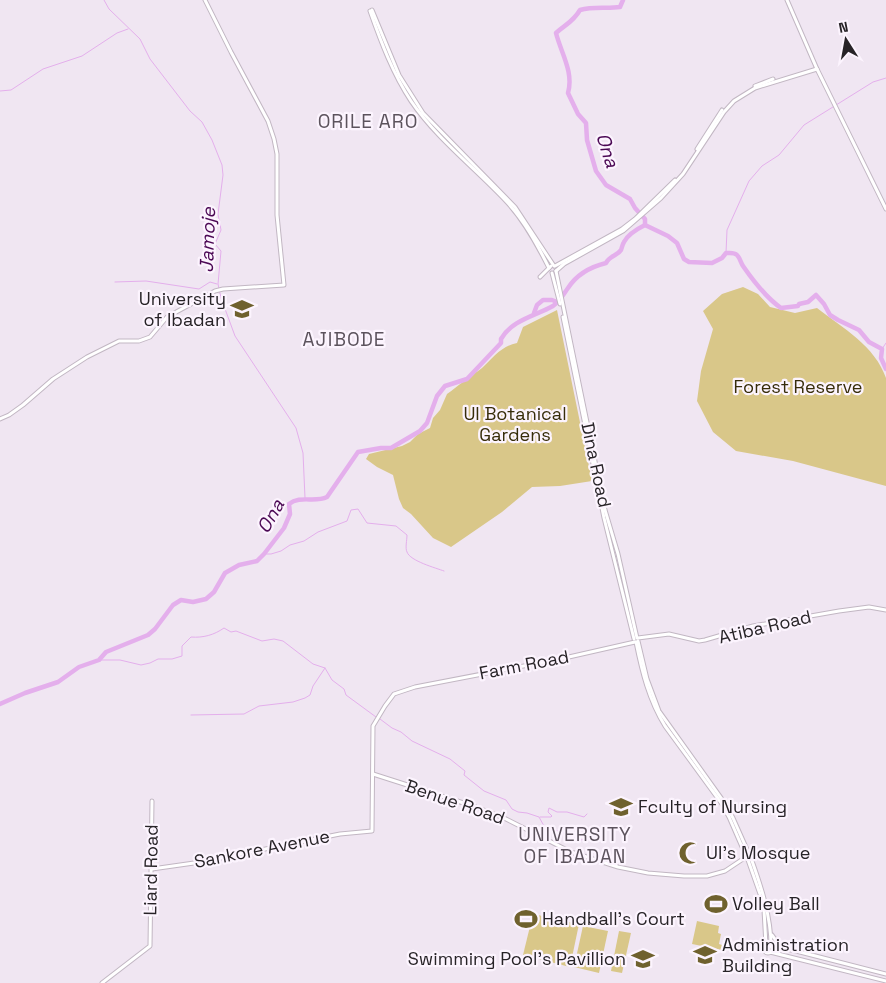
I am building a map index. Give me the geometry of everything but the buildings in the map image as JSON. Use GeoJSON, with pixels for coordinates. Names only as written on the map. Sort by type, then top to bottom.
{"type":"FeatureCollection","features":[{"type":"Feature","properties":{"kind":"street"},"geometry":{"type":"LineString","coordinates":[[0,419],[9,415],[53,380],[87,357],[119,341],[139,341],[150,337],[167,316],[216,291],[284,285],[277,215],[277,154],[274,139],[268,121],[205,0]]}},
{"type":"Feature","properties":{"kind":"street"},"geometry":{"type":"LineString","coordinates":[[787,0],[817,68],[886,209]]}},
{"type":"Feature","properties":{"kind":"street","name":"Dina Road"},"geometry":{"type":"LineString","coordinates":[[552,271],[554,266],[515,207],[423,112],[399,75],[371,11],[396,75],[411,102],[513,209],[552,271],[558,291],[604,518],[647,679],[659,711],[734,818],[748,858]]}},
{"type":"Feature","properties":{"kind":"street"},"geometry":{"type":"LineString","coordinates":[[552,271],[623,231],[636,220],[682,172],[714,122],[730,102],[750,88],[763,82],[817,68]]}},
{"type":"Feature","properties":{"kind":"street"},"geometry":{"type":"LineString","coordinates":[[554,266],[636,220]]}},
{"type":"Feature","properties":{"kind":"street","name":"Atiba Road"},"geometry":{"type":"LineString","coordinates":[[636,640],[669,634],[705,640],[758,625],[839,611],[869,607],[886,610]]}},
{"type":"Feature","properties":{"kind":"street","name":"Farm Road"},"geometry":{"type":"LineString","coordinates":[[373,774],[373,726],[392,698],[399,692],[420,686],[560,659],[636,640]]}},
{"type":"Feature","properties":{"kind":"street","name":"Benue Road"},"geometry":{"type":"LineString","coordinates":[[373,774],[504,818],[582,856],[648,873],[707,876],[724,871],[748,858]]}},
{"type":"Feature","properties":{"kind":"street","name":"Sankore Avenue"},"geometry":{"type":"LineString","coordinates":[[152,870],[340,834],[372,831],[373,774]]}},
{"type":"Feature","properties":{"kind":"street","name":"Liard Road"},"geometry":{"type":"LineString","coordinates":[[102,983],[150,944],[152,802]]}},
{"type":"Feature","properties":{"kind":"street"},"geometry":{"type":"LineString","coordinates":[[748,858],[760,886],[770,933],[772,949],[770,952]]}},
{"type":"Feature","properties":{"kind":"street"},"geometry":{"type":"LineString","coordinates":[[748,858],[764,911],[766,945],[764,950],[766,953],[770,952],[886,981]]}},
{"type":"Feature","properties":{"kind":"street"},"geometry":{"type":"LineString","coordinates":[[770,933],[786,949]]}},
{"type":"Feature","properties":{"kind":"street"},"geometry":{"type":"LineString","coordinates":[[766,945],[886,974]]}},
{"type":"Feature","properties":{"kind":"green space","name":"Forest Reserve"},"geometry":{"type":"Polygon","coordinates":[[[743,287],[758,294],[770,307],[795,313],[817,308],[857,338],[874,356],[886,378],[886,486],[793,461],[736,451],[713,432],[697,401],[701,371],[713,329],[703,311],[722,294],[743,287]]]}},
{"type":"Feature","properties":{"kind":"green space","name":"UI Botanical Gardens"},"geometry":{"type":"Polygon","coordinates":[[[557,310],[592,481],[560,486],[532,487],[502,512],[451,547],[433,538],[403,508],[393,475],[366,459],[369,454],[402,446],[430,428],[433,418],[440,410],[447,394],[482,368],[502,350],[517,343],[523,327],[557,310]]]}},
{"type":"Feature","properties":{"kind":"green space"},"geometry":{"type":"Polygon","coordinates":[[[533,914],[579,924],[570,967],[523,955],[533,914]]]}},
{"type":"Feature","properties":{"kind":"green space"},"geometry":{"type":"Polygon","coordinates":[[[697,921],[719,926],[718,933],[721,934],[719,944],[722,945],[722,950],[692,944],[697,921]]]}},
{"type":"Feature","properties":{"kind":"green space"},"geometry":{"type":"Polygon","coordinates":[[[583,926],[608,931],[599,973],[574,967],[583,926]]]}},
{"type":"Feature","properties":{"kind":"green space"},"geometry":{"type":"Polygon","coordinates":[[[619,931],[631,933],[622,973],[611,971],[619,931]]]}},
{"type":"Feature","properties":{"kind":"waterway","name":"Jamoje"},"geometry":{"type":"LineString","coordinates":[[104,0],[109,9],[140,39],[150,59],[190,111],[202,122],[212,140],[222,165],[223,175],[218,214],[221,230],[215,244],[221,251],[218,284],[221,298],[235,336],[296,428],[303,453],[305,498]]}},
{"type":"Feature","properties":{"kind":"waterway","name":"Ona"},"geometry":{"type":"LineString","coordinates":[[623,0],[620,7],[580,10],[572,20],[556,33],[568,70],[568,93],[578,114],[586,123],[587,140],[596,171],[606,185],[630,199],[645,219],[645,225]]}},
{"type":"Feature","properties":{"kind":"waterway"},"geometry":{"type":"LineString","coordinates":[[0,91],[11,90],[43,69],[82,56],[117,33],[128,29]]}},
{"type":"Feature","properties":{"kind":"waterway"},"geometry":{"type":"LineString","coordinates":[[726,253],[727,230],[749,181],[762,166],[779,155],[804,125],[873,82],[886,78]]}},
{"type":"Feature","properties":{"kind":"waterway"},"geometry":{"type":"LineString","coordinates":[[645,225],[668,236],[677,243],[684,259],[689,262],[712,263],[722,258],[726,253],[736,254],[756,283],[781,308],[798,306],[808,302],[816,295],[830,315],[859,330],[869,342],[882,349],[881,358],[886,369]]}},
{"type":"Feature","properties":{"kind":"waterway","name":"Ona"},"geometry":{"type":"LineString","coordinates":[[0,704],[58,682],[79,667],[99,660],[106,652],[148,635],[155,629],[173,605],[181,600],[193,602],[206,599],[214,592],[225,573],[239,565],[257,561],[264,554],[284,528],[290,514],[289,504],[303,499],[322,499],[327,497],[358,452],[391,448],[420,431],[427,423],[437,396],[445,386],[467,379],[501,343],[501,339],[511,327],[553,306],[560,300],[575,279],[589,269],[606,263],[621,250],[623,243],[628,237],[645,225]]}},
{"type":"Feature","properties":{"kind":"waterway"},"geometry":{"type":"LineString","coordinates":[[115,282],[146,281],[199,289],[210,282],[217,284]]}},
{"type":"Feature","properties":{"kind":"waterway","name":"Ona"},"geometry":{"type":"LineString","coordinates":[[534,313],[537,305],[543,300],[557,302]]}},
{"type":"Feature","properties":{"kind":"waterway"},"geometry":{"type":"LineString","coordinates":[[882,349],[886,343]]}},
{"type":"Feature","properties":{"kind":"waterway"},"geometry":{"type":"LineString","coordinates":[[264,554],[281,551],[290,545],[304,541],[318,532],[347,521],[351,510],[358,509],[367,523],[396,526],[407,535],[406,548],[409,555],[424,564],[444,571]]}},
{"type":"Feature","properties":{"kind":"waterway"},"geometry":{"type":"LineString","coordinates":[[99,660],[120,660],[141,665],[158,659],[172,659],[182,656],[182,646],[191,637],[208,636],[224,628],[231,632],[236,631],[262,641],[274,639],[283,641],[313,664],[325,668],[332,680],[344,689],[346,695],[376,717]]}},
{"type":"Feature","properties":{"kind":"waterway"},"geometry":{"type":"LineString","coordinates":[[191,715],[244,714],[259,706],[293,702],[305,698],[310,695],[313,686],[325,668]]}},
{"type":"Feature","properties":{"kind":"waterway"},"geometry":{"type":"LineString","coordinates":[[380,719],[412,741],[450,759],[465,771],[464,775],[484,791],[506,800],[512,809],[539,817],[544,826],[567,834],[574,841],[596,839]]}},
{"type":"Feature","properties":{"kind":"waterway"},"geometry":{"type":"LineString","coordinates":[[540,817],[551,817],[548,812],[549,808],[557,812],[567,812],[584,817],[587,814]]}},
{"type":"Feature","properties":{"kind":"place","name":"University of Ibadan"},"geometry":{"type":"Point","coordinates":[242,309]}},
{"type":"Feature","properties":{"kind":"place","name":"Fculty of Nursing"},"geometry":{"type":"Point","coordinates":[621,807]}},
{"type":"Feature","properties":{"kind":"place","name":"UI's Mosque"},"geometry":{"type":"Point","coordinates":[690,853]}},
{"type":"Feature","properties":{"kind":"place","name":"Volley Ball"},"geometry":{"type":"Point","coordinates":[716,904]}},
{"type":"Feature","properties":{"kind":"place","name":"Handball's Court"},"geometry":{"type":"Point","coordinates":[526,919]}},
{"type":"Feature","properties":{"kind":"place","name":"Administration Building"},"geometry":{"type":"Point","coordinates":[705,955]}},
{"type":"Feature","properties":{"kind":"place","name":"Swimming Pool's Pavillion"},"geometry":{"type":"Point","coordinates":[643,959]}},
{"type":"Feature","properties":{"kind":"district","name":"ORILE ARO"},"geometry":{"type":"Point","coordinates":[368,121]}},
{"type":"Feature","properties":{"kind":"district","name":"AJIBODE"},"geometry":{"type":"Point","coordinates":[344,339]}},
{"type":"Feature","properties":{"kind":"district","name":"UNIVERSITY OF IBADAN"},"geometry":{"type":"Point","coordinates":[575,845]}}]}
